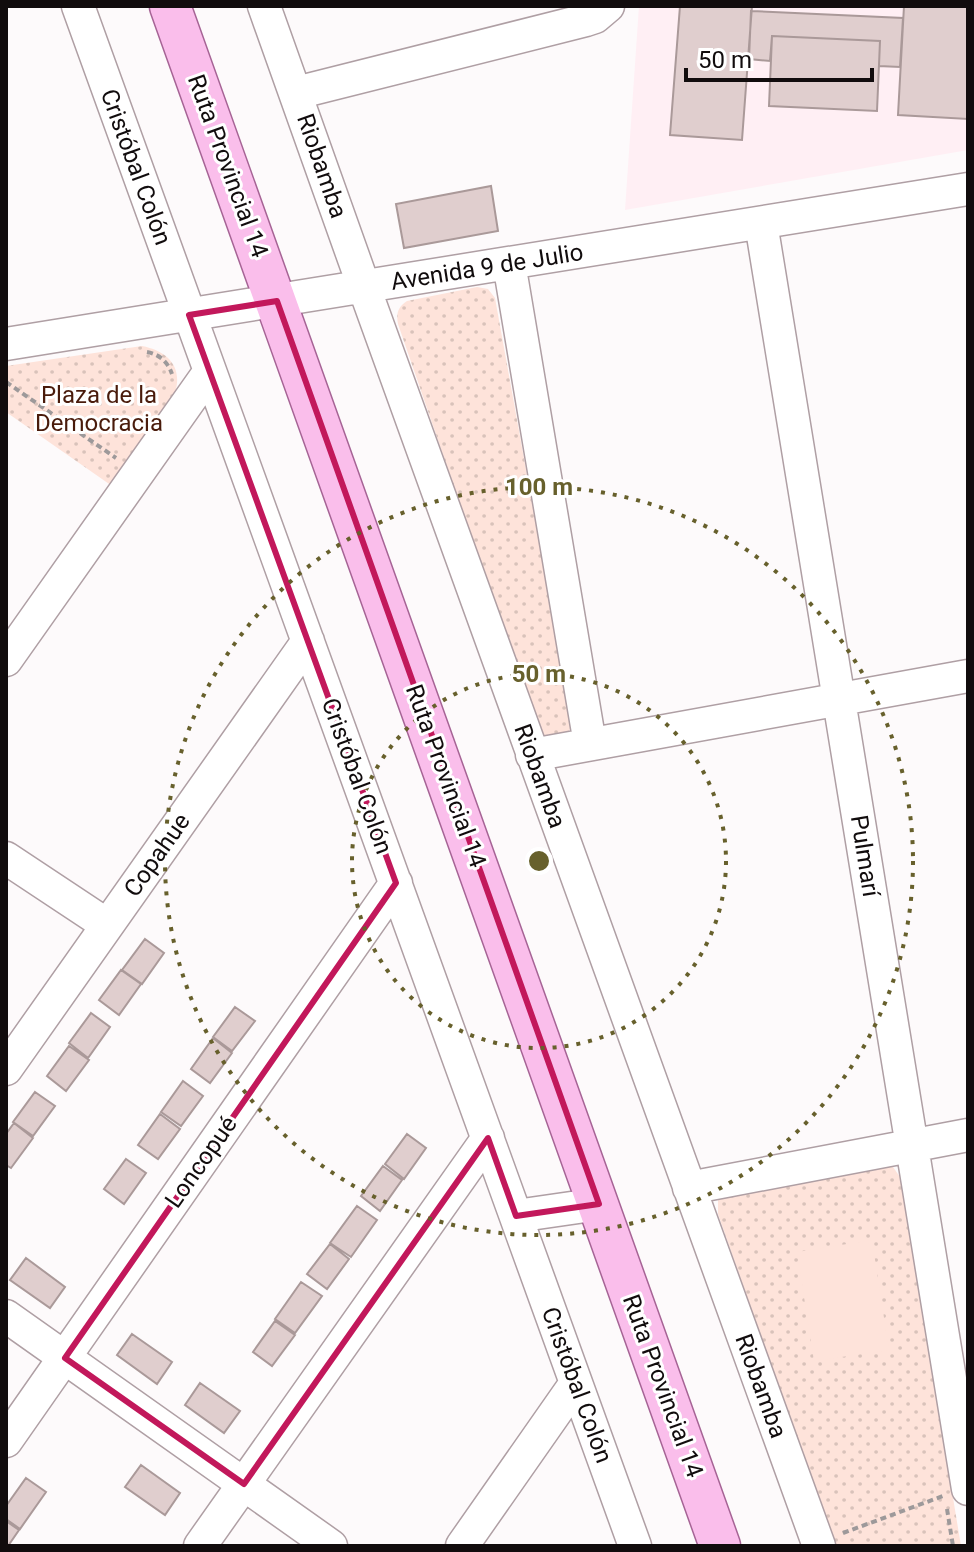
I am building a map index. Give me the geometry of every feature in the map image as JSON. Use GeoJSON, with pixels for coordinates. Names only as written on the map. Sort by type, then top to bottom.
{"type":"FeatureCollection","features":[{"type":"Feature","properties":{"kind":"main road","name":"Ruta Provincial 14"},"geometry":{"type":"LineString","coordinates":[[170,6],[720,1546]]}},
{"type":"Feature","properties":{"kind":"street","name":"Cristóbal Colón"},"geometry":{"type":"LineString","coordinates":[[78,6],[635,1546]]}},
{"type":"Feature","properties":{"kind":"street","name":"Riobamba"},"geometry":{"type":"LineString","coordinates":[[264,6],[689,1188],[830,1540]]}},
{"type":"Feature","properties":{"kind":"street"},"geometry":{"type":"LineString","coordinates":[[296,93],[586,20],[608,6]]}},
{"type":"Feature","properties":{"kind":"street","name":"Avenida 9 de Julio"},"geometry":{"type":"LineString","coordinates":[[6,344],[968,189]]}},
{"type":"Feature","properties":{"kind":"street","name":"Pulmarí"},"geometry":{"type":"LineString","coordinates":[[761,223],[968,1489]]}},
{"type":"Feature","properties":{"kind":"street"},"geometry":{"type":"LineString","coordinates":[[509,263],[590,744]]}},
{"type":"Feature","properties":{"kind":"street"},"geometry":{"type":"LineString","coordinates":[[6,660],[210,371]]}},
{"type":"Feature","properties":{"kind":"street","name":"Copahue"},"geometry":{"type":"LineString","coordinates":[[6,1069],[308,641]]}},
{"type":"Feature","properties":{"kind":"street"},"geometry":{"type":"LineString","coordinates":[[532,755],[968,676]]}},
{"type":"Feature","properties":{"kind":"street"},"geometry":{"type":"LineString","coordinates":[[6,858],[107,925]]}},
{"type":"Feature","properties":{"kind":"street","name":"Loncopué"},"geometry":{"type":"LineString","coordinates":[[6,1441],[396,883]]}},
{"type":"Feature","properties":{"kind":"street"},"geometry":{"type":"LineString","coordinates":[[689,1188],[968,1135]]}},
{"type":"Feature","properties":{"kind":"street"},"geometry":{"type":"LineString","coordinates":[[200,1546],[488,1138]]}},
{"type":"Feature","properties":{"kind":"street"},"geometry":{"type":"LineString","coordinates":[[516,1216],[599,1204]]}},
{"type":"Feature","properties":{"kind":"street"},"geometry":{"type":"LineString","coordinates":[[6,1316],[331,1546]]}},
{"type":"Feature","properties":{"kind":"street"},"geometry":{"type":"LineString","coordinates":[[462,1546],[576,1383]]}},
{"type":"Feature","properties":{"kind":"path"},"geometry":{"type":"LineString","coordinates":[[138,351],[153,353],[166,363],[173,382]]}},
{"type":"Feature","properties":{"kind":"path"},"geometry":{"type":"LineString","coordinates":[[6,382],[122,463]]}},
{"type":"Feature","properties":{"kind":"path"},"geometry":{"type":"LineString","coordinates":[[830,1540],[945,1495],[953,1546]]}},
{"type":"Feature","properties":{"kind":"highlighted area"},"geometry":{"type":"Polygon","coordinates":[[[277,301],[599,1204],[516,1216],[488,1138],[244,1484],[65,1358],[396,883],[189,315],[277,301]]]}},
{"type":"Feature","properties":{"kind":"shaded area"},"geometry":{"type":"Polygon","coordinates":[[[639,6],[968,6],[968,150],[625,210],[639,6]]]}},
{"type":"Feature","properties":{"kind":"green space"},"geometry":{"type":"Polygon","coordinates":[[[477,287],[488,289],[495,298],[572,724],[567,736],[544,738],[537,728],[398,324],[398,311],[407,301],[477,287]]]}},
{"type":"Feature","properties":{"kind":"green space","name":"Plaza de la Democracia"},"geometry":{"type":"Polygon","coordinates":[[[142,346],[166,356],[175,368],[177,384],[175,393],[112,486],[6,412],[6,366],[142,346]]]}},
{"type":"Feature","properties":{"kind":"green space"},"geometry":{"type":"Polygon","coordinates":[[[887,1165],[893,1167],[900,1177],[961,1546],[834,1546],[718,1214],[721,1194],[887,1165]]]}},
{"type":"Feature","properties":{"kind":"green space"},"geometry":{"type":"Polygon","coordinates":[[[872,1240],[889,1350],[814,1361],[797,1252],[872,1240]]]}},
{"type":"Feature","properties":{"kind":"building"},"geometry":{"type":"Polygon","coordinates":[[[680,6],[752,6],[742,140],[670,135],[680,6]]]}},
{"type":"Feature","properties":{"kind":"building"},"geometry":{"type":"Polygon","coordinates":[[[904,6],[968,6],[968,119],[898,115],[904,6]]]}},
{"type":"Feature","properties":{"kind":"building"},"geometry":{"type":"Polygon","coordinates":[[[751,11],[903,18],[900,67],[879,66],[880,41],[772,36],[770,61],[749,59],[751,11]]]}},
{"type":"Feature","properties":{"kind":"building"},"geometry":{"type":"Polygon","coordinates":[[[772,36],[880,41],[877,111],[769,106],[772,36]]]}},
{"type":"Feature","properties":{"kind":"building"},"geometry":{"type":"Polygon","coordinates":[[[491,186],[498,231],[404,248],[396,204],[491,186]]]}},
{"type":"Feature","properties":{"kind":"building"},"geometry":{"type":"Polygon","coordinates":[[[145,939],[164,953],[142,984],[122,970],[145,939]]]}},
{"type":"Feature","properties":{"kind":"building"},"geometry":{"type":"Polygon","coordinates":[[[121,970],[141,984],[119,1015],[99,1000],[121,970]]]}},
{"type":"Feature","properties":{"kind":"building"},"geometry":{"type":"Polygon","coordinates":[[[235,1007],[255,1021],[232,1051],[213,1037],[235,1007]]]}},
{"type":"Feature","properties":{"kind":"building"},"geometry":{"type":"Polygon","coordinates":[[[91,1013],[110,1027],[88,1058],[69,1043],[91,1013]]]}},
{"type":"Feature","properties":{"kind":"building"},"geometry":{"type":"Polygon","coordinates":[[[213,1038],[232,1053],[210,1083],[191,1069],[213,1038]]]}},
{"type":"Feature","properties":{"kind":"building"},"geometry":{"type":"Polygon","coordinates":[[[69,1046],[89,1060],[66,1091],[47,1076],[69,1046]]]}},
{"type":"Feature","properties":{"kind":"building"},"geometry":{"type":"Polygon","coordinates":[[[183,1081],[203,1096],[181,1126],[161,1112],[183,1081]]]}},
{"type":"Feature","properties":{"kind":"building"},"geometry":{"type":"Polygon","coordinates":[[[35,1092],[55,1106],[33,1136],[13,1122],[35,1092]]]}},
{"type":"Feature","properties":{"kind":"building"},"geometry":{"type":"Polygon","coordinates":[[[160,1114],[180,1129],[158,1159],[138,1145],[160,1114]]]}},
{"type":"Feature","properties":{"kind":"building"},"geometry":{"type":"Polygon","coordinates":[[[14,1123],[33,1138],[11,1168],[6,1165],[6,1134],[14,1123]]]}},
{"type":"Feature","properties":{"kind":"building"},"geometry":{"type":"Polygon","coordinates":[[[407,1134],[426,1148],[404,1179],[385,1164],[407,1134]]]}},
{"type":"Feature","properties":{"kind":"building"},"geometry":{"type":"Polygon","coordinates":[[[126,1159],[146,1173],[124,1204],[104,1189],[126,1159]]]}},
{"type":"Feature","properties":{"kind":"building"},"geometry":{"type":"Polygon","coordinates":[[[383,1166],[402,1180],[380,1211],[361,1196],[383,1166]]]}},
{"type":"Feature","properties":{"kind":"building"},"geometry":{"type":"Polygon","coordinates":[[[357,1206],[377,1220],[351,1257],[330,1243],[357,1206]]]}},
{"type":"Feature","properties":{"kind":"building"},"geometry":{"type":"Polygon","coordinates":[[[330,1244],[349,1259],[327,1289],[307,1274],[330,1244]]]}},
{"type":"Feature","properties":{"kind":"building"},"geometry":{"type":"Polygon","coordinates":[[[26,1258],[65,1287],[50,1308],[10,1280],[26,1258]]]}},
{"type":"Feature","properties":{"kind":"building"},"geometry":{"type":"Polygon","coordinates":[[[301,1282],[322,1296],[295,1333],[275,1319],[301,1282]]]}},
{"type":"Feature","properties":{"kind":"building"},"geometry":{"type":"Polygon","coordinates":[[[275,1321],[295,1335],[272,1366],[253,1352],[275,1321]]]}},
{"type":"Feature","properties":{"kind":"building"},"geometry":{"type":"Polygon","coordinates":[[[132,1334],[172,1362],[157,1384],[117,1355],[132,1334]]]}},
{"type":"Feature","properties":{"kind":"building"},"geometry":{"type":"Polygon","coordinates":[[[200,1383],[240,1411],[224,1433],[185,1405],[200,1383]]]}},
{"type":"Feature","properties":{"kind":"building"},"geometry":{"type":"Polygon","coordinates":[[[141,1465],[180,1493],[165,1515],[125,1487],[141,1465]]]}},
{"type":"Feature","properties":{"kind":"building"},"geometry":{"type":"Polygon","coordinates":[[[26,1478],[46,1492],[20,1529],[6,1519],[6,1506],[26,1478]]]}},
{"type":"Feature","properties":{"kind":"building"},"geometry":{"type":"Polygon","coordinates":[[[6,1521],[19,1530],[8,1546],[6,1546],[6,1521]]]}}]}
